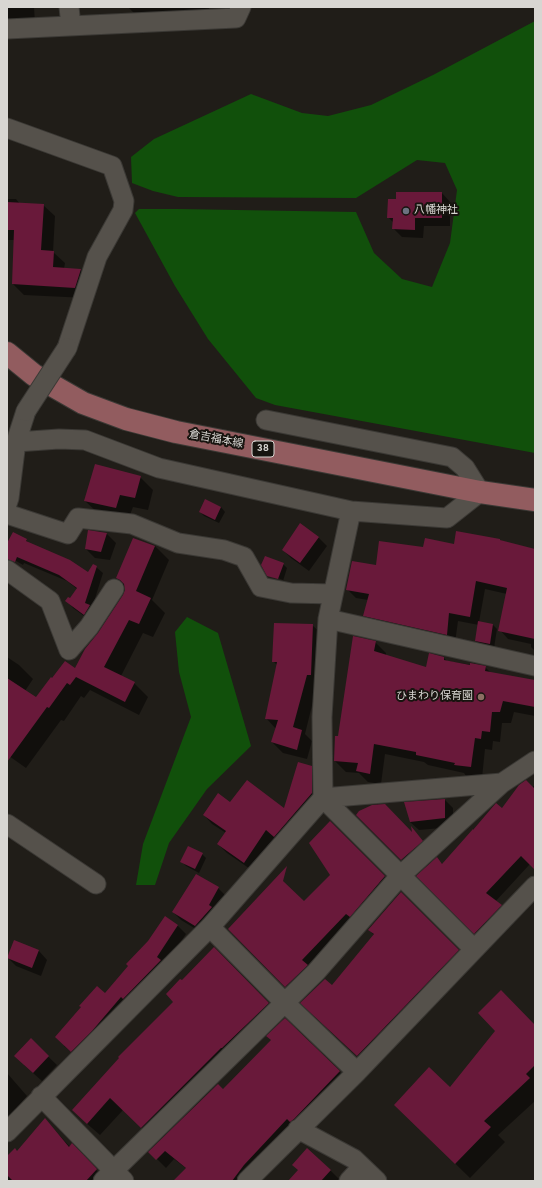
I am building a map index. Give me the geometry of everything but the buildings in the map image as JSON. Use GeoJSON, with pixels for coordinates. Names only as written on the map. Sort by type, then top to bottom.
{"type":"FeatureCollection","features":[{"type":"Feature","properties":{"kind":"main road","name":"倉吉福本線"},"geometry":{"type":"LineString","coordinates":[[7,353],[34,375],[83,403],[126,419],[176,432],[480,492],[535,500]]}},
{"type":"Feature","properties":{"kind":"street"},"geometry":{"type":"LineString","coordinates":[[69,7],[71,26]]}},
{"type":"Feature","properties":{"kind":"street"},"geometry":{"type":"LineString","coordinates":[[7,29],[236,18],[241,7]]}},
{"type":"Feature","properties":{"kind":"street"},"geometry":{"type":"LineString","coordinates":[[7,128],[112,166],[124,201],[123,210],[97,257],[67,348],[26,411],[16,442],[7,504]]}},
{"type":"Feature","properties":{"kind":"street"},"geometry":{"type":"LineString","coordinates":[[16,442],[59,439],[85,440],[159,468],[351,511],[447,518],[480,492],[465,468],[452,457],[266,420]]}},
{"type":"Feature","properties":{"kind":"street"},"geometry":{"type":"LineString","coordinates":[[7,1132],[210,927],[323,798],[322,717],[328,619],[351,511]]}},
{"type":"Feature","properties":{"kind":"street"},"geometry":{"type":"LineString","coordinates":[[7,514],[68,534],[78,518],[132,524],[178,543],[224,550],[244,558],[261,587],[291,593],[333,594]]}},
{"type":"Feature","properties":{"kind":"street"},"geometry":{"type":"LineString","coordinates":[[7,570],[50,601],[69,650],[89,627],[114,589]]}},
{"type":"Feature","properties":{"kind":"street"},"geometry":{"type":"LineString","coordinates":[[328,619],[535,666]]}},
{"type":"Feature","properties":{"kind":"street"},"geometry":{"type":"LineString","coordinates":[[41,1096],[114,1177],[316,972],[400,876],[502,783],[535,760]]}},
{"type":"Feature","properties":{"kind":"street"},"geometry":{"type":"LineString","coordinates":[[323,798],[502,783]]}},
{"type":"Feature","properties":{"kind":"street"},"geometry":{"type":"LineString","coordinates":[[323,798],[474,949]]}},
{"type":"Feature","properties":{"kind":"street"},"geometry":{"type":"LineString","coordinates":[[7,824],[96,884]]}},
{"type":"Feature","properties":{"kind":"street"},"geometry":{"type":"LineString","coordinates":[[247,1181],[357,1072],[535,886]]}},
{"type":"Feature","properties":{"kind":"street"},"geometry":{"type":"LineString","coordinates":[[210,927],[285,1003],[357,1072]]}},
{"type":"Feature","properties":{"kind":"street"},"geometry":{"type":"LineString","coordinates":[[298,1129],[354,1159],[378,1181]]}},
{"type":"Feature","properties":{"kind":"street"},"geometry":{"type":"LineString","coordinates":[[349,1181],[362,1167]]}},
{"type":"Feature","properties":{"kind":"green space"},"geometry":{"type":"Polygon","coordinates":[[[535,21],[535,453],[275,405],[256,398],[208,339],[175,286],[135,213],[139,209],[356,212],[374,253],[402,279],[432,287],[450,243],[457,190],[445,163],[417,160],[356,198],[178,197],[153,191],[132,183],[131,157],[154,139],[251,94],[302,113],[328,116],[371,105],[433,75],[535,21]]]}},
{"type":"Feature","properties":{"kind":"green space"},"geometry":{"type":"Polygon","coordinates":[[[187,617],[218,633],[251,746],[207,789],[169,843],[155,885],[136,885],[143,844],[191,717],[179,672],[175,632],[187,617]]]}},
{"type":"Feature","properties":{"kind":"place","name":"八幡神社"},"geometry":{"type":"Point","coordinates":[406,211]}},
{"type":"Feature","properties":{"kind":"place","name":"ひまわり保育園"},"geometry":{"type":"Point","coordinates":[481,697]}}]}
